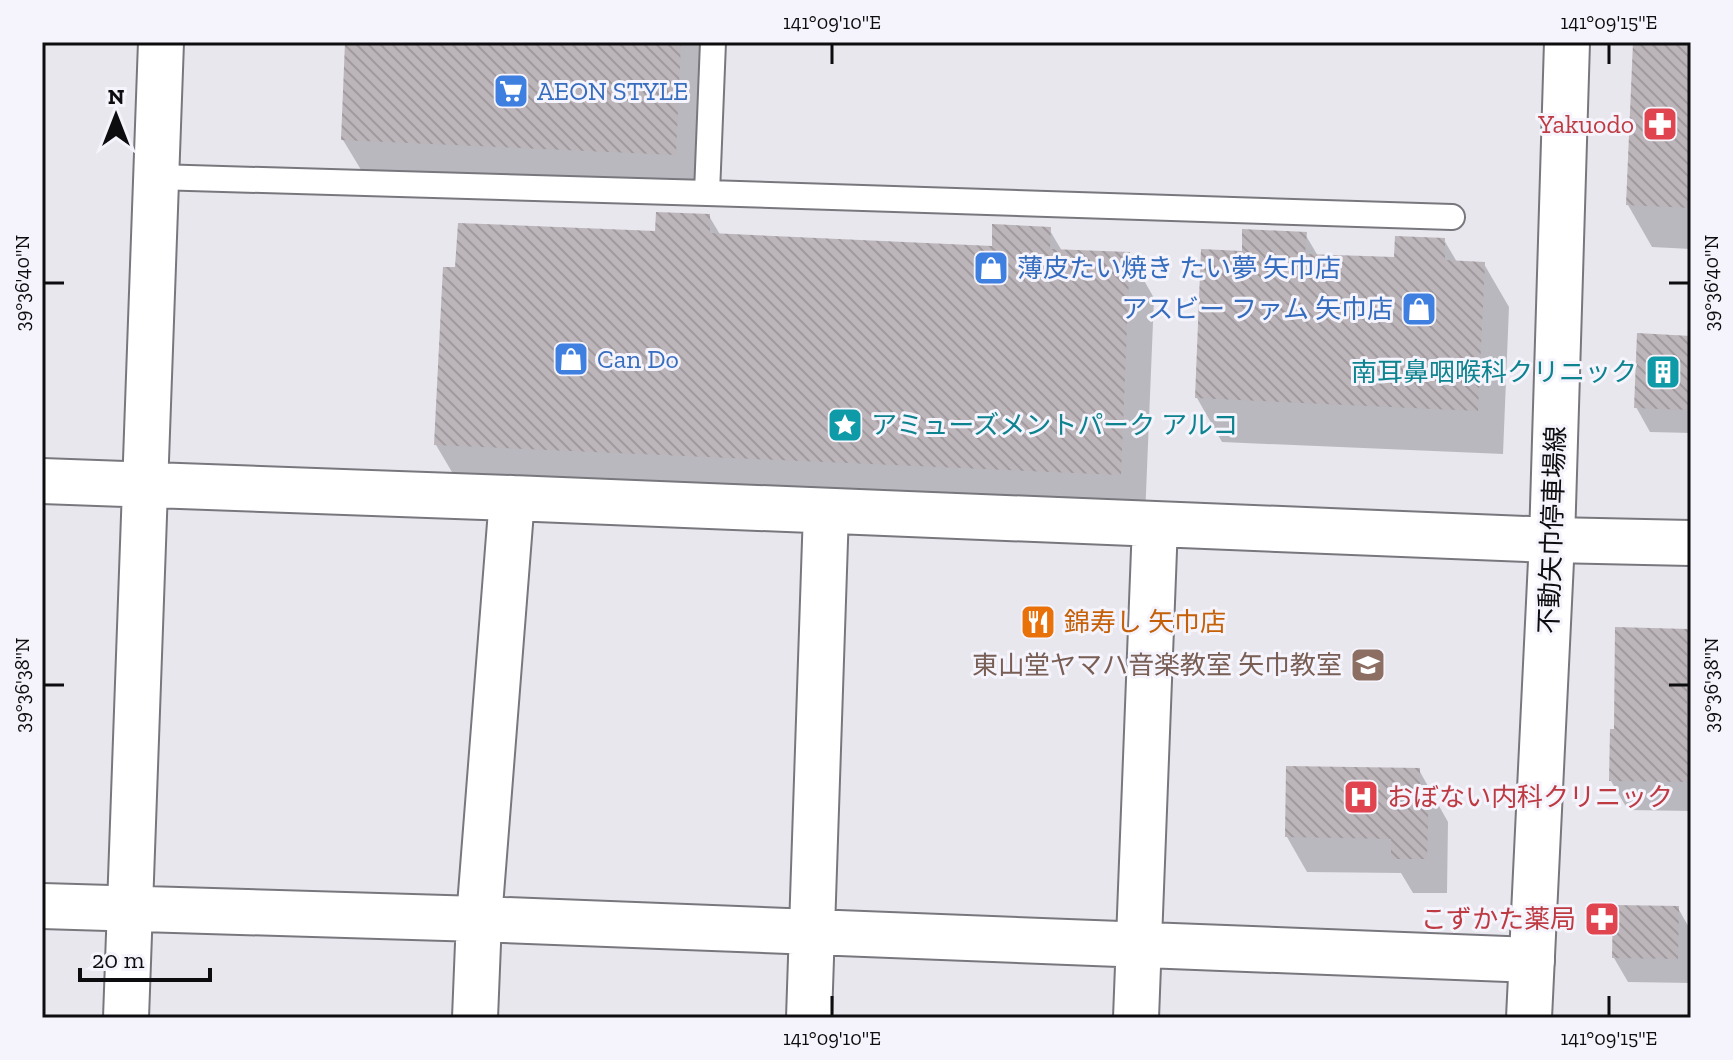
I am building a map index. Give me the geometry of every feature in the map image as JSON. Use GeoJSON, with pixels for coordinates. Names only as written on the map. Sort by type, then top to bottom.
{"type":"FeatureCollection","features":[{"type":"Feature","properties":{"kind":"street"},"geometry":{"type":"LineString","coordinates":[[126,1018],[161,42]]}},
{"type":"Feature","properties":{"kind":"street","name":"不動矢巾停車場線"},"geometry":{"type":"LineString","coordinates":[[1529,1018],[1552,540],[1567,42]]}},
{"type":"Feature","properties":{"kind":"street"},"geometry":{"type":"LineString","coordinates":[[42,481],[1691,543]]}},
{"type":"Feature","properties":{"kind":"street"},"geometry":{"type":"LineString","coordinates":[[475,1018],[479,919],[512,498]]}},
{"type":"Feature","properties":{"kind":"street"},"geometry":{"type":"LineString","coordinates":[[809,1018],[826,511]]}},
{"type":"Feature","properties":{"kind":"street"},"geometry":{"type":"LineString","coordinates":[[1136,1018],[1155,524]]}},
{"type":"Feature","properties":{"kind":"street"},"geometry":{"type":"LineString","coordinates":[[42,906],[479,919],[1532,960]]}},
{"type":"Feature","properties":{"kind":"lane"},"geometry":{"type":"LineString","coordinates":[[707,193],[713,42]]}},
{"type":"Feature","properties":{"kind":"lane"},"geometry":{"type":"LineString","coordinates":[[156,177],[1452,217]]}},
{"type":"Feature","properties":{"kind":"building","name":"AEON STYLE"},"geometry":{"type":"Polygon","coordinates":[[[345,42],[681,42],[676,155],[341,140],[345,42]]]}},
{"type":"Feature","properties":{"kind":"building","name":"Yakuodo"},"geometry":{"type":"Polygon","coordinates":[[[1633,42],[1691,42],[1691,208],[1626,205],[1633,42]]]}},
{"type":"Feature","properties":{"kind":"building"},"geometry":{"type":"Polygon","coordinates":[[[656,212],[710,214],[710,233],[992,246],[992,224],[1051,227],[1050,249],[1130,252],[1121,475],[434,445],[443,267],[455,267],[458,223],[655,231],[656,212]]]}},
{"type":"Feature","properties":{"kind":"building"},"geometry":{"type":"Polygon","coordinates":[[[1242,229],[1307,232],[1305,254],[1394,257],[1395,236],[1445,238],[1445,260],[1485,262],[1478,411],[1195,398],[1201,249],[1242,251],[1242,229]]]}},
{"type":"Feature","properties":{"kind":"building","name":"南耳鼻咽喉科クリニック"},"geometry":{"type":"Polygon","coordinates":[[[1637,333],[1691,336],[1691,410],[1634,408],[1637,333]]]}},
{"type":"Feature","properties":{"kind":"building"},"geometry":{"type":"Polygon","coordinates":[[[1615,627],[1688,629],[1687,730],[1691,730],[1691,782],[1609,781],[1610,729],[1614,729],[1615,627]]]}},
{"type":"Feature","properties":{"kind":"building"},"geometry":{"type":"Polygon","coordinates":[[[1286,766],[1420,768],[1420,785],[1429,785],[1427,859],[1391,859],[1391,839],[1285,837],[1286,766]]]}},
{"type":"Feature","properties":{"kind":"building"},"geometry":{"type":"Polygon","coordinates":[[[1613,905],[1679,906],[1678,959],[1612,958],[1613,905]]]}},
{"type":"Feature","properties":{"kind":"place","name":"AEON STYLE"},"geometry":{"type":"Point","coordinates":[511,91]}},
{"type":"Feature","properties":{"kind":"place","name":"Yakuodo"},"geometry":{"type":"Point","coordinates":[1660,124]}},
{"type":"Feature","properties":{"kind":"place","name":"薄皮たい焼き たい夢 矢巾店"},"geometry":{"type":"Point","coordinates":[991,268]}},
{"type":"Feature","properties":{"kind":"place","name":"アスビー ファム 矢巾店"},"geometry":{"type":"Point","coordinates":[1419,309]}},
{"type":"Feature","properties":{"kind":"place","name":"Can Do"},"geometry":{"type":"Point","coordinates":[571,359]}},
{"type":"Feature","properties":{"kind":"place","name":"南耳鼻咽喉科クリニック"},"geometry":{"type":"Point","coordinates":[1663,372]}},
{"type":"Feature","properties":{"kind":"place","name":"アミューズメントパーク アルコ"},"geometry":{"type":"Point","coordinates":[845,425]}},
{"type":"Feature","properties":{"kind":"place","name":"錦寿し 矢巾店"},"geometry":{"type":"Point","coordinates":[1038,622]}},
{"type":"Feature","properties":{"kind":"place","name":"東山堂ヤマハ音楽教室 矢巾教室"},"geometry":{"type":"Point","coordinates":[1368,665]}},
{"type":"Feature","properties":{"kind":"place","name":"おぼない内科クリニック"},"geometry":{"type":"Point","coordinates":[1361,797]}},
{"type":"Feature","properties":{"kind":"place","name":"こずかた薬局"},"geometry":{"type":"Point","coordinates":[1602,919]}}]}
